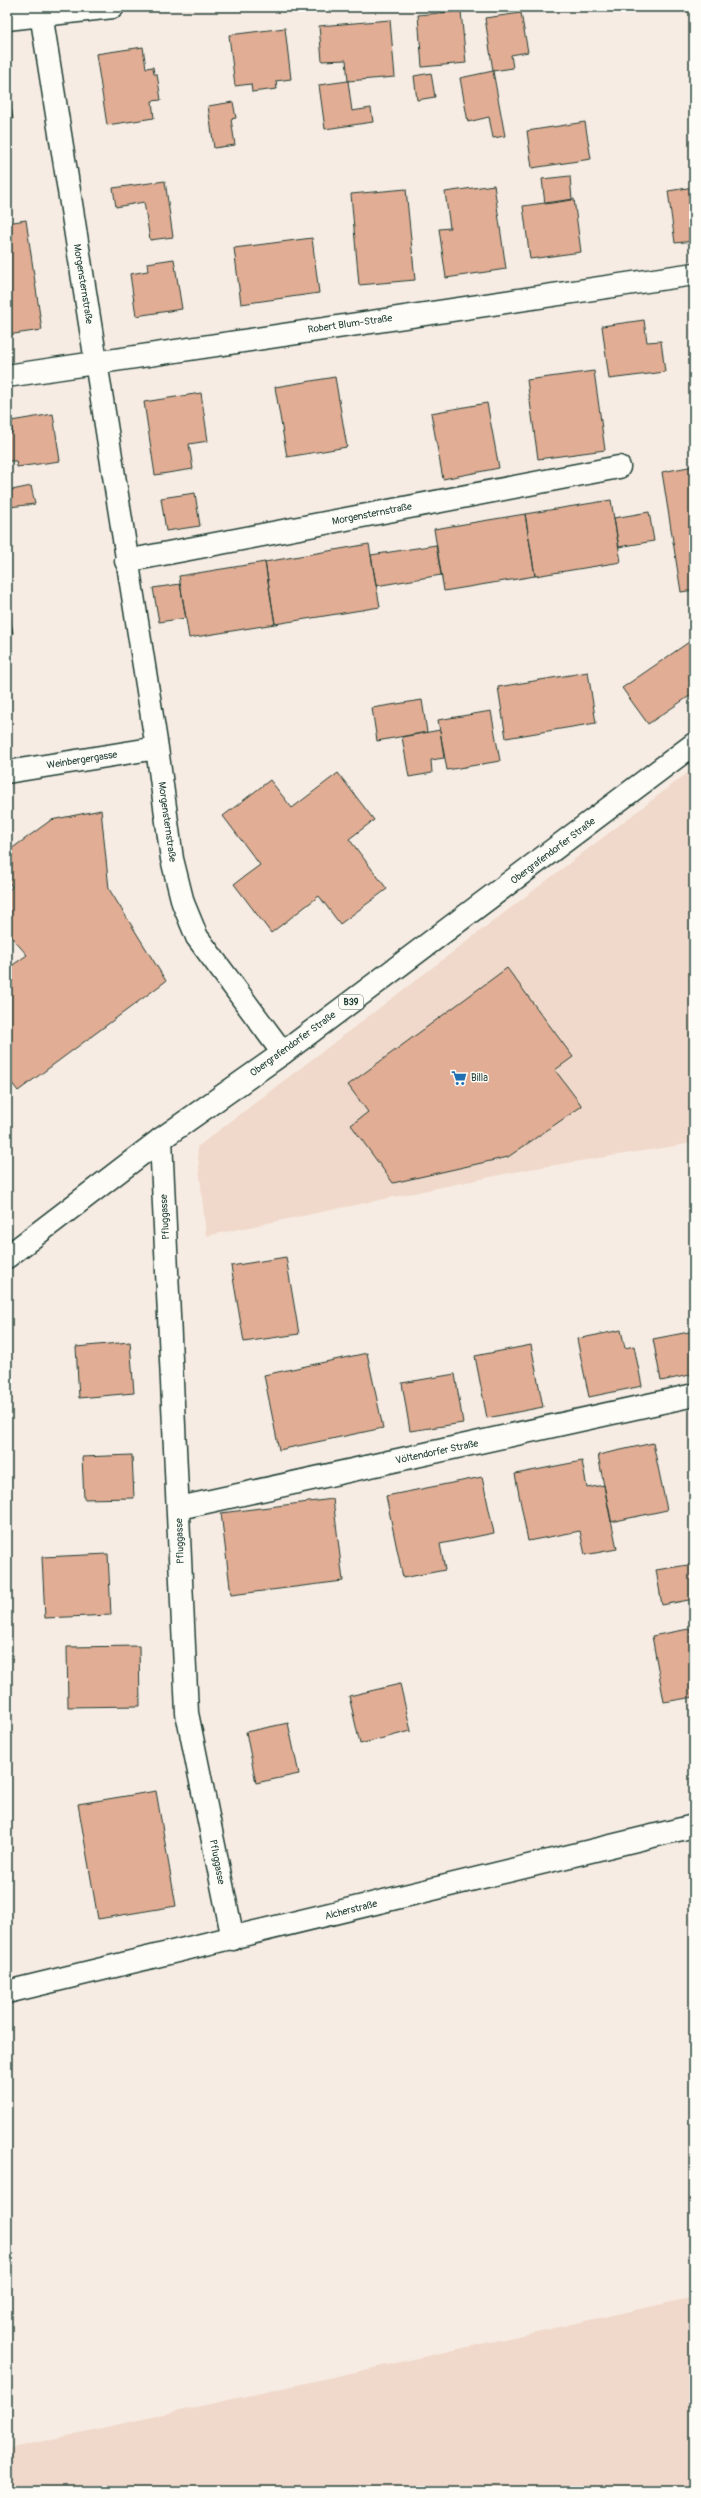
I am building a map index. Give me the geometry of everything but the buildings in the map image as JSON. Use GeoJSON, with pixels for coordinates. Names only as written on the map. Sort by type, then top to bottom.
{"type":"FeatureCollection","features":[{"type":"Feature","properties":{"kind":"street"},"geometry":{"type":"LineString","coordinates":[[7,19],[40,10],[113,7]]}},
{"type":"Feature","properties":{"kind":"street","name":"Morgensternstraße"},"geometry":{"type":"LineString","coordinates":[[40,10],[126,561],[157,748],[172,859],[183,903],[197,938],[283,1053]]}},
{"type":"Feature","properties":{"kind":"street","name":"Robert Blum-Straße"},"geometry":{"type":"LineString","coordinates":[[7,376],[694,274]]}},
{"type":"Feature","properties":{"kind":"street","name":"Morgensternstraße"},"geometry":{"type":"LineString","coordinates":[[126,561],[619,467]]}},
{"type":"Feature","properties":{"kind":"street","name":"Obergrafendorfer Straße"},"geometry":{"type":"LineString","coordinates":[[7,1257],[161,1139],[283,1053],[694,744]]}},
{"type":"Feature","properties":{"kind":"street","name":"Weinbergergasse"},"geometry":{"type":"LineString","coordinates":[[7,772],[157,748]]}},
{"type":"Feature","properties":{"kind":"street","name":"Pfluggasse"},"geometry":{"type":"LineString","coordinates":[[161,1139],[179,1508],[187,1713],[233,1939]]}},
{"type":"Feature","properties":{"kind":"street","name":"Völtendorfer Straße"},"geometry":{"type":"LineString","coordinates":[[179,1508],[694,1396]]}},
{"type":"Feature","properties":{"kind":"street","name":"Aicherstraße"},"geometry":{"type":"LineString","coordinates":[[7,1992],[233,1939],[694,1826]]}},
{"type":"Feature","properties":{"kind":"shaded area"},"geometry":{"type":"Polygon","coordinates":[[[694,768],[694,1143],[530,1169],[206,1236],[197,1147],[694,768]]]}},
{"type":"Feature","properties":{"kind":"shaded area"},"geometry":{"type":"Polygon","coordinates":[[[694,2297],[694,2491],[7,2491],[7,2449],[694,2297]]]}},
{"type":"Feature","properties":{"kind":"place","name":"Billa"},"geometry":{"type":"Point","coordinates":[459,1078]}}]}
